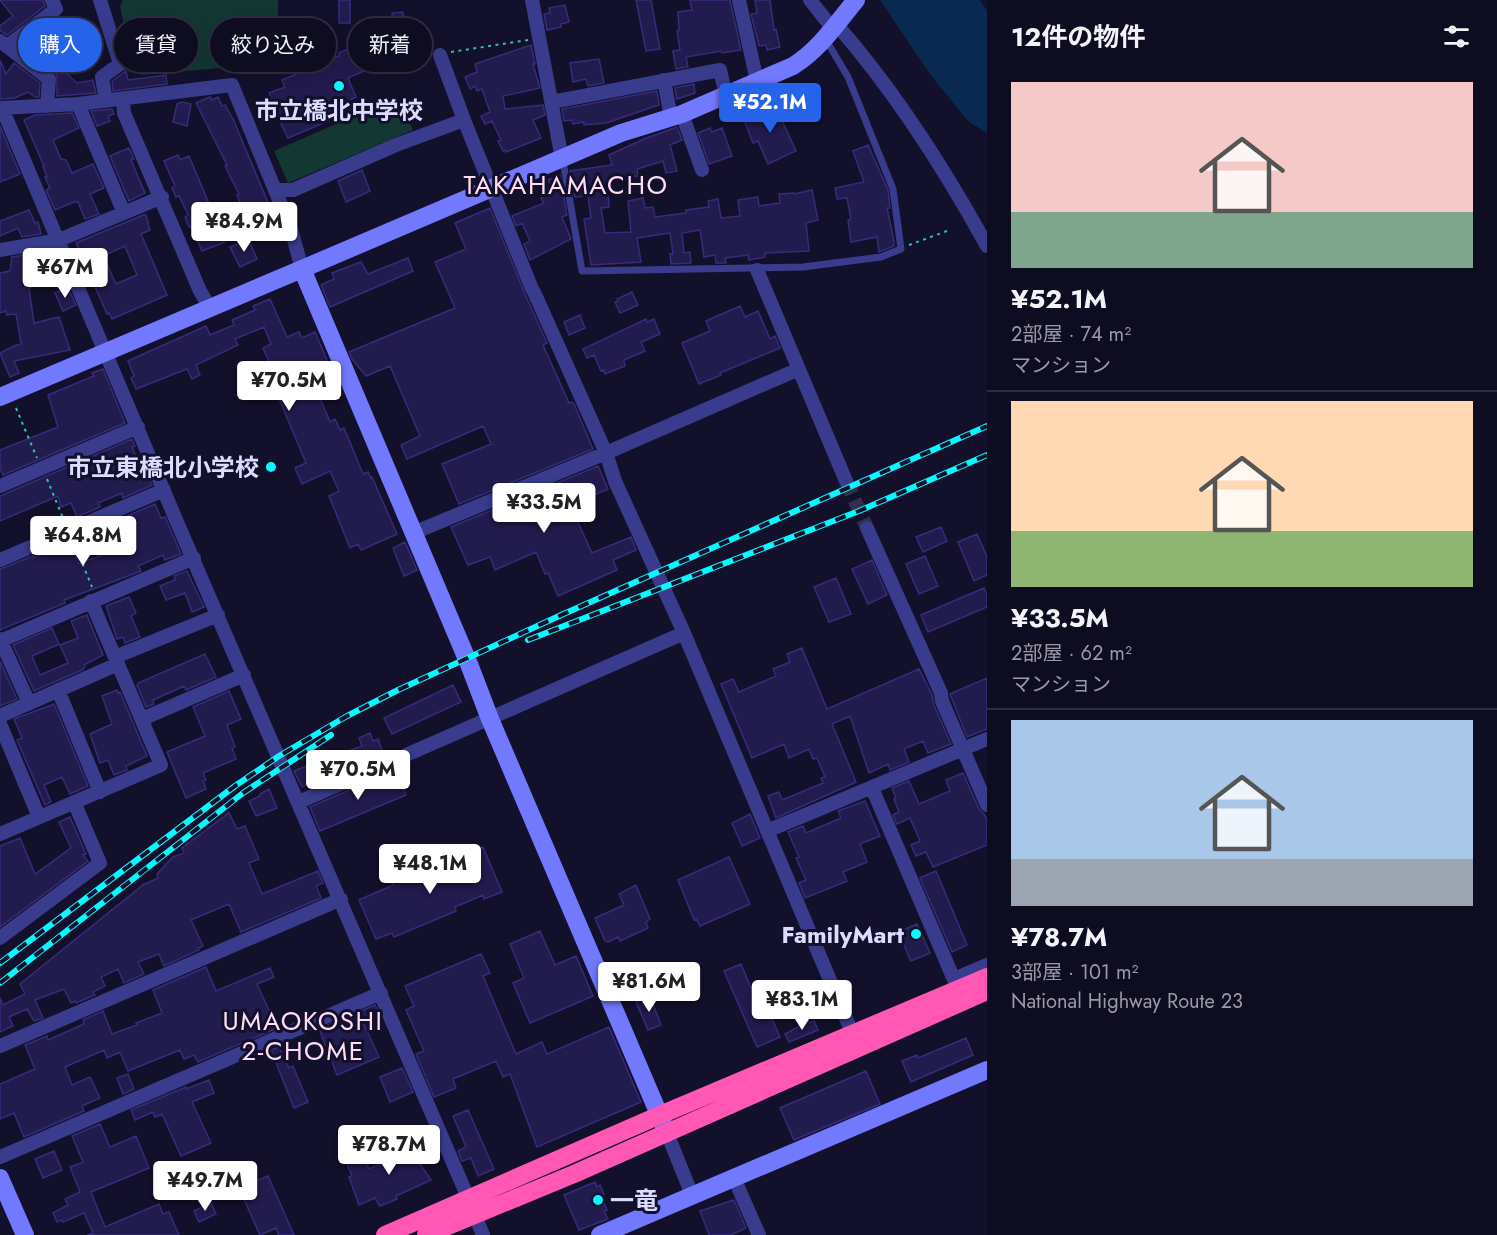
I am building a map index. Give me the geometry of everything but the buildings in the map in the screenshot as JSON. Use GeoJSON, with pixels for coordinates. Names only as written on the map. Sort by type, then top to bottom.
{"type":"FeatureCollection","features":[{"type":"Feature","properties":{"kind":"highway"},"geometry":{"type":"LineString","coordinates":[[426,1235],[472,1207],[660,1115],[853,1035],[956,984],[987,977]]}},
{"type":"Feature","properties":{"kind":"highway"},"geometry":{"type":"LineString","coordinates":[[385,1235],[574,1174],[987,991]]}},
{"type":"Feature","properties":{"kind":"street"},"geometry":{"type":"LineString","coordinates":[[47,106],[49,79],[3,44],[56,9],[52,0]]}},
{"type":"Feature","properties":{"kind":"street"},"geometry":{"type":"LineString","coordinates":[[100,0],[120,64],[102,77],[106,101]]}},
{"type":"Feature","properties":{"kind":"street"},"geometry":{"type":"LineString","coordinates":[[532,0],[562,159]]}},
{"type":"Feature","properties":{"kind":"street"},"geometry":{"type":"LineString","coordinates":[[739,0],[757,81]]}},
{"type":"Feature","properties":{"kind":"street"},"geometry":{"type":"LineString","coordinates":[[810,0],[834,28],[858,48],[930,151],[987,246]]}},
{"type":"Feature","properties":{"kind":"street"},"geometry":{"type":"LineString","coordinates":[[5,395],[621,133],[676,116],[793,66],[807,57],[856,0]]}},
{"type":"Feature","properties":{"kind":"street"},"geometry":{"type":"LineString","coordinates":[[440,55],[533,291],[684,633],[853,1035]]}},
{"type":"Feature","properties":{"kind":"street"},"geometry":{"type":"LineString","coordinates":[[552,102],[720,70],[726,95]]}},
{"type":"Feature","properties":{"kind":"street"},"geometry":{"type":"LineString","coordinates":[[664,80],[676,116],[702,170]]}},
{"type":"Feature","properties":{"kind":"street"},"geometry":{"type":"LineString","coordinates":[[483,1235],[1,108],[78,104],[232,85],[291,229],[302,269],[692,1195]]}},
{"type":"Feature","properties":{"kind":"street"},"geometry":{"type":"LineString","coordinates":[[123,99],[124,113],[162,197],[200,291],[210,308]]}},
{"type":"Feature","properties":{"kind":"street"},"geometry":{"type":"LineString","coordinates":[[78,104],[123,213]]}},
{"type":"Feature","properties":{"kind":"street"},"geometry":{"type":"LineString","coordinates":[[276,190],[293,189],[396,145],[464,120]]}},
{"type":"Feature","properties":{"kind":"street"},"geometry":{"type":"LineString","coordinates":[[0,250],[59,240],[162,197]]}},
{"type":"Feature","properties":{"kind":"street"},"geometry":{"type":"LineString","coordinates":[[757,270],[846,481]]}},
{"type":"Feature","properties":{"kind":"street"},"geometry":{"type":"LineString","coordinates":[[413,533],[606,453],[799,369]]}},
{"type":"Feature","properties":{"kind":"street"},"geometry":{"type":"LineString","coordinates":[[0,486],[138,427]]}},
{"type":"Feature","properties":{"kind":"street"},"geometry":{"type":"LineString","coordinates":[[0,560],[164,490]]}},
{"type":"Feature","properties":{"kind":"street"},"geometry":{"type":"LineString","coordinates":[[867,528],[941,693],[959,744],[987,805]]}},
{"type":"Feature","properties":{"kind":"street"},"geometry":{"type":"LineString","coordinates":[[29,703],[0,640],[194,558]]}},
{"type":"Feature","properties":{"kind":"street"},"geometry":{"type":"LineString","coordinates":[[0,834],[161,765],[94,600]]}},
{"type":"Feature","properties":{"kind":"street"},"geometry":{"type":"LineString","coordinates":[[0,716],[218,615]]}},
{"type":"Feature","properties":{"kind":"street"},"geometry":{"type":"LineString","coordinates":[[299,802],[684,633]]}},
{"type":"Feature","properties":{"kind":"street"},"geometry":{"type":"LineString","coordinates":[[142,719],[244,675]]}},
{"type":"Feature","properties":{"kind":"street"},"geometry":{"type":"LineString","coordinates":[[58,690],[100,792]]}},
{"type":"Feature","properties":{"kind":"street"},"geometry":{"type":"LineString","coordinates":[[0,724],[39,817]]}},
{"type":"Feature","properties":{"kind":"street"},"geometry":{"type":"LineString","coordinates":[[766,831],[987,740]]}},
{"type":"Feature","properties":{"kind":"street"},"geometry":{"type":"LineString","coordinates":[[872,788],[956,984],[987,965]]}},
{"type":"Feature","properties":{"kind":"street"},"geometry":{"type":"LineString","coordinates":[[0,938],[100,863],[74,802]]}},
{"type":"Feature","properties":{"kind":"street"},"geometry":{"type":"LineString","coordinates":[[0,1046],[341,899]]}},
{"type":"Feature","properties":{"kind":"street"},"geometry":{"type":"LineString","coordinates":[[0,1157],[381,993]]}},
{"type":"Feature","properties":{"kind":"street"},"geometry":{"type":"LineString","coordinates":[[600,1235],[987,1070]]}},
{"type":"Feature","properties":{"kind":"street"},"geometry":{"type":"LineString","coordinates":[[0,1178],[25,1235]]}},
{"type":"Feature","properties":{"kind":"street"},"geometry":{"type":"LineString","coordinates":[[734,1178],[759,1235]]}},
{"type":"Feature","properties":{"kind":"lane"},"geometry":{"type":"LineString","coordinates":[[562,159],[582,271],[728,267],[757,270],[803,267],[881,257],[901,249],[893,189],[848,77],[834,28]]}},
{"type":"Feature","properties":{"kind":"path"},"geometry":{"type":"LineString","coordinates":[[440,55],[540,39]]}},
{"type":"Feature","properties":{"kind":"path"},"geometry":{"type":"LineString","coordinates":[[901,249],[947,231]]}},
{"type":"Feature","properties":{"kind":"path"},"geometry":{"type":"LineString","coordinates":[[5,395],[42,468],[94,600]]}},
{"type":"Feature","properties":{"kind":"green space"},"geometry":{"type":"Polygon","coordinates":[[[123,0],[278,0],[278,18],[210,18],[210,69],[198,70],[198,18],[123,18],[120,6],[123,0]]]}},
{"type":"Feature","properties":{"kind":"green space"},"geometry":{"type":"Polygon","coordinates":[[[139,72],[176,72],[142,75],[139,72]]]}},
{"type":"Feature","properties":{"kind":"green space"},"geometry":{"type":"Polygon","coordinates":[[[398,97],[413,130],[288,183],[274,151],[398,97]]]}},
{"type":"Feature","properties":{"kind":"water"},"geometry":{"type":"Polygon","coordinates":[[[880,0],[980,0],[987,11],[987,133],[968,121],[930,74],[880,0]]]}},
{"type":"Feature","properties":{"kind":"tunnel"},"geometry":{"type":"LineString","coordinates":[[846,481],[867,528]]}},
{"type":"Feature","properties":{"kind":"railway"},"geometry":{"type":"LineString","coordinates":[[0,963],[235,786],[279,756],[347,716],[559,616],[987,426]]}},
{"type":"Feature","properties":{"kind":"railway"},"geometry":{"type":"LineString","coordinates":[[528,640],[859,511],[987,455]]}},
{"type":"Feature","properties":{"kind":"railway"},"geometry":{"type":"LineString","coordinates":[[0,983],[243,793],[331,735]]}},
{"type":"Feature","properties":{"kind":"place","name":"市立橋北中学校"},"geometry":{"type":"Point","coordinates":[339,86]}},
{"type":"Feature","properties":{"kind":"place","name":"市立東橋北小学校"},"geometry":{"type":"Point","coordinates":[271,467]}},
{"type":"Feature","properties":{"kind":"place","name":"FamilyMart"},"geometry":{"type":"Point","coordinates":[916,934]}},
{"type":"Feature","properties":{"kind":"place","name":"一竜"},"geometry":{"type":"Point","coordinates":[598,1200]}},
{"type":"Feature","properties":{"kind":"district","name":"TAKAHAMACHO"},"geometry":{"type":"Point","coordinates":[566,185]}},
{"type":"Feature","properties":{"kind":"district","name":"UMAOKOSHI 2-CHOME"},"geometry":{"type":"Point","coordinates":[303,1036]}}]}
